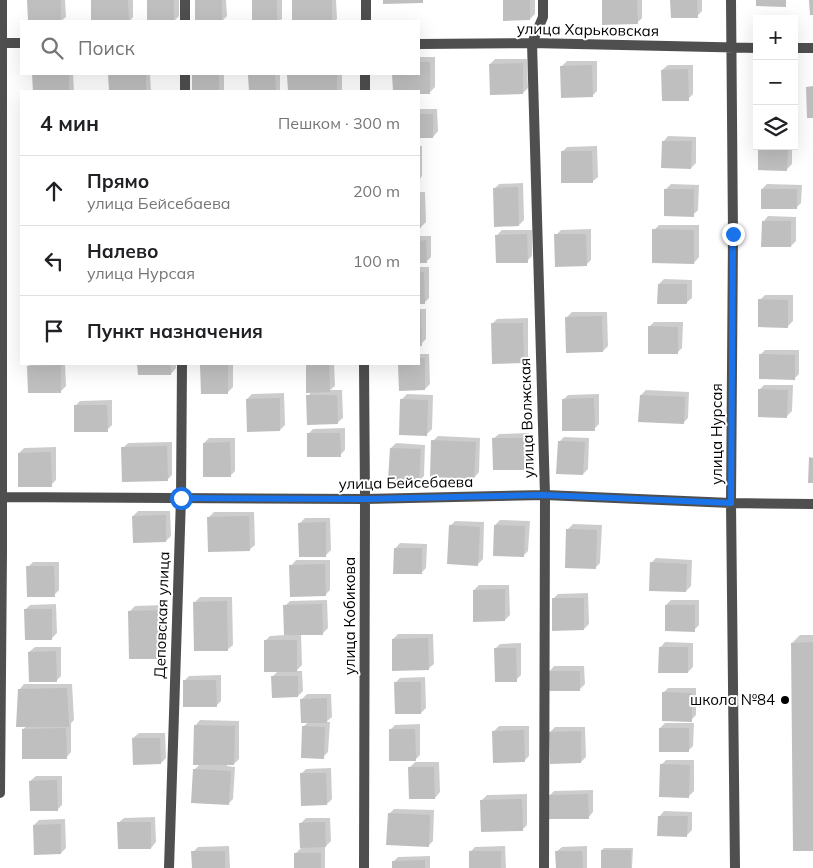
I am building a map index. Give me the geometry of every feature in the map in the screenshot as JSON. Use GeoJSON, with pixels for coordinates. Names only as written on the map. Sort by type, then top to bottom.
{"type":"FeatureCollection","features":[{"type":"Feature","properties":{"kind":"street"},"geometry":{"type":"LineString","coordinates":[[0,793],[2,0]]}},
{"type":"Feature","properties":{"kind":"street"},"geometry":{"type":"LineString","coordinates":[[185,20],[186,0]]}},
{"type":"Feature","properties":{"kind":"street"},"geometry":{"type":"LineString","coordinates":[[366,0],[366,20]]}},
{"type":"Feature","properties":{"kind":"street","name":"улица Волжская"},"geometry":{"type":"LineString","coordinates":[[543,0],[543,18],[532,43],[544,495],[544,868]]}},
{"type":"Feature","properties":{"kind":"street","name":"улица Нурсая"},"geometry":{"type":"LineString","coordinates":[[731,0],[733,224],[731,503],[736,868]]}},
{"type":"Feature","properties":{"kind":"street"},"geometry":{"type":"LineString","coordinates":[[1,43],[20,43]]}},
{"type":"Feature","properties":{"kind":"street","name":"улица Харьковская"},"geometry":{"type":"LineString","coordinates":[[420,44],[532,43],[753,48]]}},
{"type":"Feature","properties":{"kind":"street"},"geometry":{"type":"LineString","coordinates":[[798,48],[813,48]]}},
{"type":"Feature","properties":{"kind":"street"},"geometry":{"type":"LineString","coordinates":[[185,75],[185,90]]}},
{"type":"Feature","properties":{"kind":"street"},"geometry":{"type":"LineString","coordinates":[[365,75],[365,90]]}},
{"type":"Feature","properties":{"kind":"street","name":"Деповская улица"},"geometry":{"type":"LineString","coordinates":[[169,868],[181,498],[182,365]]}},
{"type":"Feature","properties":{"kind":"street","name":"улица Кобикова"},"geometry":{"type":"LineString","coordinates":[[364,365],[364,868]]}},
{"type":"Feature","properties":{"kind":"street","name":"улица Бейсебаева"},"geometry":{"type":"LineString","coordinates":[[1,497],[365,499],[544,495],[731,503],[813,504]]}},
{"type":"Feature","properties":{"kind":"building"},"geometry":{"type":"Polygon","coordinates":[[[27,0],[61,0],[61,20],[28,20],[27,0]]]}},
{"type":"Feature","properties":{"kind":"building"},"geometry":{"type":"Polygon","coordinates":[[[91,0],[128,0],[129,20],[91,20],[91,0]]]}},
{"type":"Feature","properties":{"kind":"building"},"geometry":{"type":"Polygon","coordinates":[[[147,0],[174,0],[174,20],[147,20],[147,0]]]}},
{"type":"Feature","properties":{"kind":"building"},"geometry":{"type":"Polygon","coordinates":[[[195,0],[222,0],[222,20],[195,20],[195,0]]]}},
{"type":"Feature","properties":{"kind":"building"},"geometry":{"type":"Polygon","coordinates":[[[252,0],[277,0],[277,20],[252,20],[252,0]]]}},
{"type":"Feature","properties":{"kind":"building"},"geometry":{"type":"Polygon","coordinates":[[[292,0],[332,0],[332,20],[292,20],[292,0]]]}},
{"type":"Feature","properties":{"kind":"building"},"geometry":{"type":"Polygon","coordinates":[[[383,0],[423,0],[423,3],[383,4],[383,0]]]}},
{"type":"Feature","properties":{"kind":"building"},"geometry":{"type":"Polygon","coordinates":[[[503,0],[530,0],[530,20],[503,21],[503,0]]]}},
{"type":"Feature","properties":{"kind":"building"},"geometry":{"type":"Polygon","coordinates":[[[602,0],[637,0],[638,24],[602,25],[602,0]]]}},
{"type":"Feature","properties":{"kind":"building"},"geometry":{"type":"Polygon","coordinates":[[[670,0],[697,0],[698,18],[671,18],[670,0]]]}},
{"type":"Feature","properties":{"kind":"building"},"geometry":{"type":"Polygon","coordinates":[[[756,0],[786,0],[786,7],[756,6],[756,0]]]}},
{"type":"Feature","properties":{"kind":"building"},"geometry":{"type":"Polygon","coordinates":[[[809,0],[813,0],[813,15],[810,15],[809,0]]]}},
{"type":"Feature","properties":{"kind":"building"},"geometry":{"type":"Polygon","coordinates":[[[420,62],[430,62],[430,94],[420,94],[420,90],[393,90],[392,75],[420,75],[420,62]]]}},
{"type":"Feature","properties":{"kind":"building"},"geometry":{"type":"Polygon","coordinates":[[[523,63],[523,94],[490,95],[489,64],[523,63]]]}},
{"type":"Feature","properties":{"kind":"building"},"geometry":{"type":"Polygon","coordinates":[[[592,65],[593,97],[561,98],[560,66],[592,65]]]}},
{"type":"Feature","properties":{"kind":"building"},"geometry":{"type":"Polygon","coordinates":[[[688,69],[689,101],[662,101],[661,70],[688,69]]]}},
{"type":"Feature","properties":{"kind":"building"},"geometry":{"type":"Polygon","coordinates":[[[32,75],[69,75],[69,90],[33,90],[32,75]]]}},
{"type":"Feature","properties":{"kind":"building"},"geometry":{"type":"Polygon","coordinates":[[[108,75],[146,75],[146,90],[109,90],[108,75]]]}},
{"type":"Feature","properties":{"kind":"building"},"geometry":{"type":"Polygon","coordinates":[[[192,75],[219,75],[219,90],[192,90],[192,75]]]}},
{"type":"Feature","properties":{"kind":"building"},"geometry":{"type":"Polygon","coordinates":[[[248,75],[275,75],[276,90],[249,90],[248,75]]]}},
{"type":"Feature","properties":{"kind":"building"},"geometry":{"type":"Polygon","coordinates":[[[287,75],[337,75],[337,90],[288,90],[287,75]]]}},
{"type":"Feature","properties":{"kind":"building"},"geometry":{"type":"Polygon","coordinates":[[[813,86],[813,118],[807,118],[806,87],[813,86]]]}},
{"type":"Feature","properties":{"kind":"building"},"geometry":{"type":"Polygon","coordinates":[[[420,114],[433,114],[433,138],[420,138],[420,114]]]}},
{"type":"Feature","properties":{"kind":"building"},"geometry":{"type":"Polygon","coordinates":[[[662,141],[692,141],[691,169],[661,168],[662,141]]]}},
{"type":"Feature","properties":{"kind":"building"},"geometry":{"type":"Polygon","coordinates":[[[758,150],[788,150],[787,171],[758,170],[758,150]]]}},
{"type":"Feature","properties":{"kind":"building"},"geometry":{"type":"Polygon","coordinates":[[[561,151],[592,151],[593,183],[561,183],[561,151]]]}},
{"type":"Feature","properties":{"kind":"building"},"geometry":{"type":"Polygon","coordinates":[[[518,187],[519,226],[494,227],[493,188],[518,187]]]}},
{"type":"Feature","properties":{"kind":"building"},"geometry":{"type":"Polygon","coordinates":[[[664,189],[694,189],[694,217],[664,216],[664,189]]]}},
{"type":"Feature","properties":{"kind":"building"},"geometry":{"type":"Polygon","coordinates":[[[761,189],[797,189],[797,209],[761,209],[761,189]]]}},
{"type":"Feature","properties":{"kind":"building"},"geometry":{"type":"Polygon","coordinates":[[[420,196],[421,228],[420,228],[420,196]]]}},
{"type":"Feature","properties":{"kind":"building"},"geometry":{"type":"Polygon","coordinates":[[[762,221],[791,221],[791,247],[761,247],[762,221]]]}},
{"type":"Feature","properties":{"kind":"building"},"geometry":{"type":"Polygon","coordinates":[[[652,229],[694,230],[694,264],[652,263],[652,229]]]}},
{"type":"Feature","properties":{"kind":"building"},"geometry":{"type":"Polygon","coordinates":[[[527,234],[528,263],[496,263],[495,235],[527,234]]]}},
{"type":"Feature","properties":{"kind":"building"},"geometry":{"type":"Polygon","coordinates":[[[554,234],[586,234],[587,266],[555,267],[554,234]]]}},
{"type":"Feature","properties":{"kind":"building"},"geometry":{"type":"Polygon","coordinates":[[[426,240],[427,263],[420,263],[420,241],[426,240]]]}},
{"type":"Feature","properties":{"kind":"building"},"geometry":{"type":"Polygon","coordinates":[[[420,272],[424,272],[425,304],[420,304],[420,272]]]}},
{"type":"Feature","properties":{"kind":"building"},"geometry":{"type":"Polygon","coordinates":[[[658,284],[687,284],[687,304],[657,304],[658,284]]]}},
{"type":"Feature","properties":{"kind":"building"},"geometry":{"type":"Polygon","coordinates":[[[758,299],[788,300],[788,328],[758,327],[758,299]]]}},
{"type":"Feature","properties":{"kind":"building"},"geometry":{"type":"Polygon","coordinates":[[[420,313],[421,313],[422,346],[420,346],[420,313]]]}},
{"type":"Feature","properties":{"kind":"building"},"geometry":{"type":"Polygon","coordinates":[[[602,316],[603,352],[566,353],[565,317],[602,316]]]}},
{"type":"Feature","properties":{"kind":"building"},"geometry":{"type":"Polygon","coordinates":[[[491,323],[523,323],[524,363],[492,364],[491,323]]]}},
{"type":"Feature","properties":{"kind":"building"},"geometry":{"type":"Polygon","coordinates":[[[648,326],[678,327],[678,354],[648,354],[648,326]]]}},
{"type":"Feature","properties":{"kind":"building"},"geometry":{"type":"Polygon","coordinates":[[[759,354],[795,355],[795,380],[759,379],[759,354]]]}},
{"type":"Feature","properties":{"kind":"building"},"geometry":{"type":"Polygon","coordinates":[[[420,358],[425,358],[425,390],[399,391],[398,365],[420,365],[420,358]]]}},
{"type":"Feature","properties":{"kind":"building"},"geometry":{"type":"Polygon","coordinates":[[[61,365],[61,393],[28,393],[27,366],[61,365]]]}},
{"type":"Feature","properties":{"kind":"building"},"geometry":{"type":"Polygon","coordinates":[[[137,365],[171,365],[171,375],[138,375],[137,365]]]}},
{"type":"Feature","properties":{"kind":"building"},"geometry":{"type":"Polygon","coordinates":[[[200,365],[228,365],[228,394],[201,394],[200,365]]]}},
{"type":"Feature","properties":{"kind":"building"},"geometry":{"type":"Polygon","coordinates":[[[306,365],[329,365],[330,392],[306,393],[306,365]]]}},
{"type":"Feature","properties":{"kind":"building"},"geometry":{"type":"Polygon","coordinates":[[[758,389],[788,390],[787,418],[758,417],[758,389]]]}},
{"type":"Feature","properties":{"kind":"building"},"geometry":{"type":"Polygon","coordinates":[[[306,395],[337,395],[338,424],[307,425],[306,395]]]}},
{"type":"Feature","properties":{"kind":"building"},"geometry":{"type":"Polygon","coordinates":[[[640,395],[685,397],[684,424],[638,422],[640,395]]]}},
{"type":"Feature","properties":{"kind":"building"},"geometry":{"type":"Polygon","coordinates":[[[280,398],[280,431],[247,432],[246,399],[280,398]]]}},
{"type":"Feature","properties":{"kind":"building"},"geometry":{"type":"Polygon","coordinates":[[[594,398],[595,431],[562,431],[562,399],[594,398]]]}},
{"type":"Feature","properties":{"kind":"building"},"geometry":{"type":"Polygon","coordinates":[[[400,399],[428,400],[427,436],[399,435],[400,399]]]}},
{"type":"Feature","properties":{"kind":"building"},"geometry":{"type":"Polygon","coordinates":[[[74,405],[107,405],[108,432],[74,432],[74,405]]]}},
{"type":"Feature","properties":{"kind":"building"},"geometry":{"type":"Polygon","coordinates":[[[307,433],[340,433],[341,457],[307,457],[307,433]]]}},
{"type":"Feature","properties":{"kind":"building"},"geometry":{"type":"Polygon","coordinates":[[[492,438],[524,438],[524,470],[493,470],[492,438]]]}},
{"type":"Feature","properties":{"kind":"building"},"geometry":{"type":"Polygon","coordinates":[[[431,440],[476,442],[474,479],[430,477],[431,440]]]}},
{"type":"Feature","properties":{"kind":"building"},"geometry":{"type":"Polygon","coordinates":[[[558,441],[585,442],[583,475],[556,474],[558,441]]]}},
{"type":"Feature","properties":{"kind":"building"},"geometry":{"type":"Polygon","coordinates":[[[230,442],[231,477],[203,477],[203,443],[230,442]]]}},
{"type":"Feature","properties":{"kind":"building"},"geometry":{"type":"Polygon","coordinates":[[[167,446],[168,481],[122,482],[121,447],[167,446]]]}},
{"type":"Feature","properties":{"kind":"building"},"geometry":{"type":"Polygon","coordinates":[[[390,448],[421,449],[419,482],[388,480],[390,448]]]}},
{"type":"Feature","properties":{"kind":"building"},"geometry":{"type":"Polygon","coordinates":[[[51,452],[52,487],[18,487],[18,453],[51,452]]]}},
{"type":"Feature","properties":{"kind":"building"},"geometry":{"type":"Polygon","coordinates":[[[809,457],[813,458],[813,483],[808,483],[809,457]]]}},
{"type":"Feature","properties":{"kind":"building"},"geometry":{"type":"Polygon","coordinates":[[[166,515],[166,542],[133,543],[132,516],[166,515]]]}},
{"type":"Feature","properties":{"kind":"building"},"geometry":{"type":"Polygon","coordinates":[[[249,516],[250,551],[208,552],[207,517],[249,516]]]}},
{"type":"Feature","properties":{"kind":"building"},"geometry":{"type":"Polygon","coordinates":[[[326,522],[326,557],[299,557],[298,523],[326,522]]]}},
{"type":"Feature","properties":{"kind":"building"},"geometry":{"type":"Polygon","coordinates":[[[449,525],[480,527],[478,566],[447,564],[449,525]]]}},
{"type":"Feature","properties":{"kind":"building"},"geometry":{"type":"Polygon","coordinates":[[[494,525],[525,526],[524,557],[493,556],[494,525]]]}},
{"type":"Feature","properties":{"kind":"building"},"geometry":{"type":"Polygon","coordinates":[[[566,529],[597,530],[596,569],[565,568],[566,529]]]}},
{"type":"Feature","properties":{"kind":"building"},"geometry":{"type":"Polygon","coordinates":[[[394,548],[422,548],[422,574],[393,574],[394,548]]]}},
{"type":"Feature","properties":{"kind":"building"},"geometry":{"type":"Polygon","coordinates":[[[650,562],[687,564],[686,592],[649,591],[650,562]]]}},
{"type":"Feature","properties":{"kind":"building"},"geometry":{"type":"Polygon","coordinates":[[[325,564],[326,596],[290,597],[289,565],[325,564]]]}},
{"type":"Feature","properties":{"kind":"building"},"geometry":{"type":"Polygon","coordinates":[[[26,566],[54,566],[55,597],[27,597],[26,566]]]}},
{"type":"Feature","properties":{"kind":"building"},"geometry":{"type":"Polygon","coordinates":[[[505,589],[505,621],[473,622],[473,590],[505,589]]]}},
{"type":"Feature","properties":{"kind":"building"},"geometry":{"type":"Polygon","coordinates":[[[552,598],[584,598],[584,630],[552,631],[552,598]]]}},
{"type":"Feature","properties":{"kind":"building"},"geometry":{"type":"Polygon","coordinates":[[[227,601],[228,651],[194,651],[193,602],[227,601]]]}},
{"type":"Feature","properties":{"kind":"building"},"geometry":{"type":"Polygon","coordinates":[[[322,604],[323,635],[284,635],[283,605],[322,604]]]}},
{"type":"Feature","properties":{"kind":"building"},"geometry":{"type":"Polygon","coordinates":[[[665,605],[695,605],[695,632],[665,631],[665,605]]]}},
{"type":"Feature","properties":{"kind":"building"},"geometry":{"type":"Polygon","coordinates":[[[24,609],[52,609],[52,640],[25,640],[24,609]]]}},
{"type":"Feature","properties":{"kind":"building"},"geometry":{"type":"Polygon","coordinates":[[[162,610],[163,659],[129,659],[128,611],[162,610]]]}},
{"type":"Feature","properties":{"kind":"building"},"geometry":{"type":"Polygon","coordinates":[[[428,638],[429,670],[392,671],[392,639],[428,638]]]}},
{"type":"Feature","properties":{"kind":"building"},"geometry":{"type":"Polygon","coordinates":[[[264,640],[297,640],[297,672],[264,672],[264,640]]]}},
{"type":"Feature","properties":{"kind":"building"},"geometry":{"type":"Polygon","coordinates":[[[813,642],[813,851],[793,851],[791,643],[813,642]]]}},
{"type":"Feature","properties":{"kind":"building"},"geometry":{"type":"Polygon","coordinates":[[[659,647],[688,647],[688,673],[658,673],[659,647]]]}},
{"type":"Feature","properties":{"kind":"building"},"geometry":{"type":"Polygon","coordinates":[[[494,648],[516,648],[517,682],[495,682],[494,648]]]}},
{"type":"Feature","properties":{"kind":"building"},"geometry":{"type":"Polygon","coordinates":[[[56,651],[57,682],[29,682],[28,652],[56,651]]]}},
{"type":"Feature","properties":{"kind":"building"},"geometry":{"type":"Polygon","coordinates":[[[548,671],[580,671],[580,691],[548,691],[548,671]]]}},
{"type":"Feature","properties":{"kind":"building"},"geometry":{"type":"Polygon","coordinates":[[[271,676],[298,676],[298,697],[272,698],[271,676]]]}},
{"type":"Feature","properties":{"kind":"building"},"geometry":{"type":"Polygon","coordinates":[[[183,680],[216,680],[217,707],[183,707],[183,680]]]}},
{"type":"Feature","properties":{"kind":"building"},"geometry":{"type":"Polygon","coordinates":[[[394,682],[421,682],[421,714],[395,714],[394,682]]]}},
{"type":"Feature","properties":{"kind":"building"},"geometry":{"type":"Polygon","coordinates":[[[67,688],[69,727],[16,727],[18,689],[67,688]]]}},
{"type":"Feature","properties":{"kind":"building"},"geometry":{"type":"Polygon","coordinates":[[[662,692],[692,693],[692,722],[662,721],[662,692]]]}},
{"type":"Feature","properties":{"kind":"building"},"geometry":{"type":"Polygon","coordinates":[[[327,698],[327,723],[301,723],[300,699],[327,698]]]}},
{"type":"Feature","properties":{"kind":"building"},"geometry":{"type":"Polygon","coordinates":[[[194,725],[235,726],[234,765],[193,765],[194,725]]]}},
{"type":"Feature","properties":{"kind":"building"},"geometry":{"type":"Polygon","coordinates":[[[302,726],[325,727],[324,759],[301,758],[302,726]]]}},
{"type":"Feature","properties":{"kind":"building"},"geometry":{"type":"Polygon","coordinates":[[[66,728],[67,759],[22,759],[22,729],[66,728]]]}},
{"type":"Feature","properties":{"kind":"building"},"geometry":{"type":"Polygon","coordinates":[[[659,728],[689,728],[689,752],[659,752],[659,728]]]}},
{"type":"Feature","properties":{"kind":"building"},"geometry":{"type":"Polygon","coordinates":[[[389,729],[415,729],[416,761],[389,761],[389,729]]]}},
{"type":"Feature","properties":{"kind":"building"},"geometry":{"type":"Polygon","coordinates":[[[524,730],[525,762],[493,763],[492,731],[524,730]]]}},
{"type":"Feature","properties":{"kind":"building"},"geometry":{"type":"Polygon","coordinates":[[[581,731],[581,763],[550,764],[549,732],[581,731]]]}},
{"type":"Feature","properties":{"kind":"building"},"geometry":{"type":"Polygon","coordinates":[[[132,738],[160,738],[161,764],[133,765],[132,738]]]}},
{"type":"Feature","properties":{"kind":"building"},"geometry":{"type":"Polygon","coordinates":[[[660,764],[690,765],[689,798],[659,797],[660,764]]]}},
{"type":"Feature","properties":{"kind":"building"},"geometry":{"type":"Polygon","coordinates":[[[408,767],[434,767],[435,799],[409,799],[408,767]]]}},
{"type":"Feature","properties":{"kind":"building"},"geometry":{"type":"Polygon","coordinates":[[[193,769],[231,771],[229,805],[191,803],[193,769]]]}},
{"type":"Feature","properties":{"kind":"building"},"geometry":{"type":"Polygon","coordinates":[[[300,773],[326,773],[327,805],[301,806],[300,773]]]}},
{"type":"Feature","properties":{"kind":"building"},"geometry":{"type":"Polygon","coordinates":[[[57,780],[58,811],[30,811],[29,781],[57,780]]]}},
{"type":"Feature","properties":{"kind":"building"},"geometry":{"type":"Polygon","coordinates":[[[588,794],[589,819],[549,819],[548,795],[588,794]]]}},
{"type":"Feature","properties":{"kind":"building"},"geometry":{"type":"Polygon","coordinates":[[[522,799],[523,831],[481,832],[480,800],[522,799]]]}},
{"type":"Feature","properties":{"kind":"building"},"geometry":{"type":"Polygon","coordinates":[[[388,813],[430,815],[429,847],[386,845],[388,813]]]}},
{"type":"Feature","properties":{"kind":"building"},"geometry":{"type":"Polygon","coordinates":[[[658,816],[688,816],[687,837],[657,836],[658,816]]]}},
{"type":"Feature","properties":{"kind":"building"},"geometry":{"type":"Polygon","coordinates":[[[117,822],[151,822],[151,849],[118,849],[117,822]]]}},
{"type":"Feature","properties":{"kind":"building"},"geometry":{"type":"Polygon","coordinates":[[[325,822],[326,847],[300,848],[299,823],[325,822]]]}},
{"type":"Feature","properties":{"kind":"building"},"geometry":{"type":"Polygon","coordinates":[[[61,824],[61,854],[34,855],[33,825],[61,824]]]}},
{"type":"Feature","properties":{"kind":"building"},"geometry":{"type":"Polygon","coordinates":[[[601,850],[631,850],[631,868],[601,868],[601,850]]]}},
{"type":"Feature","properties":{"kind":"building"},"geometry":{"type":"Polygon","coordinates":[[[191,851],[225,851],[225,868],[192,868],[191,851]]]}},
{"type":"Feature","properties":{"kind":"building"},"geometry":{"type":"Polygon","coordinates":[[[469,851],[501,851],[501,868],[469,868],[469,851]]]}},
{"type":"Feature","properties":{"kind":"building"},"geometry":{"type":"Polygon","coordinates":[[[555,851],[582,851],[583,868],[556,868],[555,851]]]}},
{"type":"Feature","properties":{"kind":"building"},"geometry":{"type":"Polygon","coordinates":[[[294,853],[321,853],[321,868],[294,868],[294,853]]]}},
{"type":"Feature","properties":{"kind":"building"},"geometry":{"type":"Polygon","coordinates":[[[425,860],[425,868],[392,868],[392,861],[425,860]]]}},
{"type":"Feature","properties":{"kind":"place","name":"школа №84"},"geometry":{"type":"Point","coordinates":[785,700]}},
{"type":"Feature","properties":{"kind":"route"},"geometry":{"type":"LineString","coordinates":[[181,498],[365,499],[544,495],[731,503],[733,234]]}}]}
